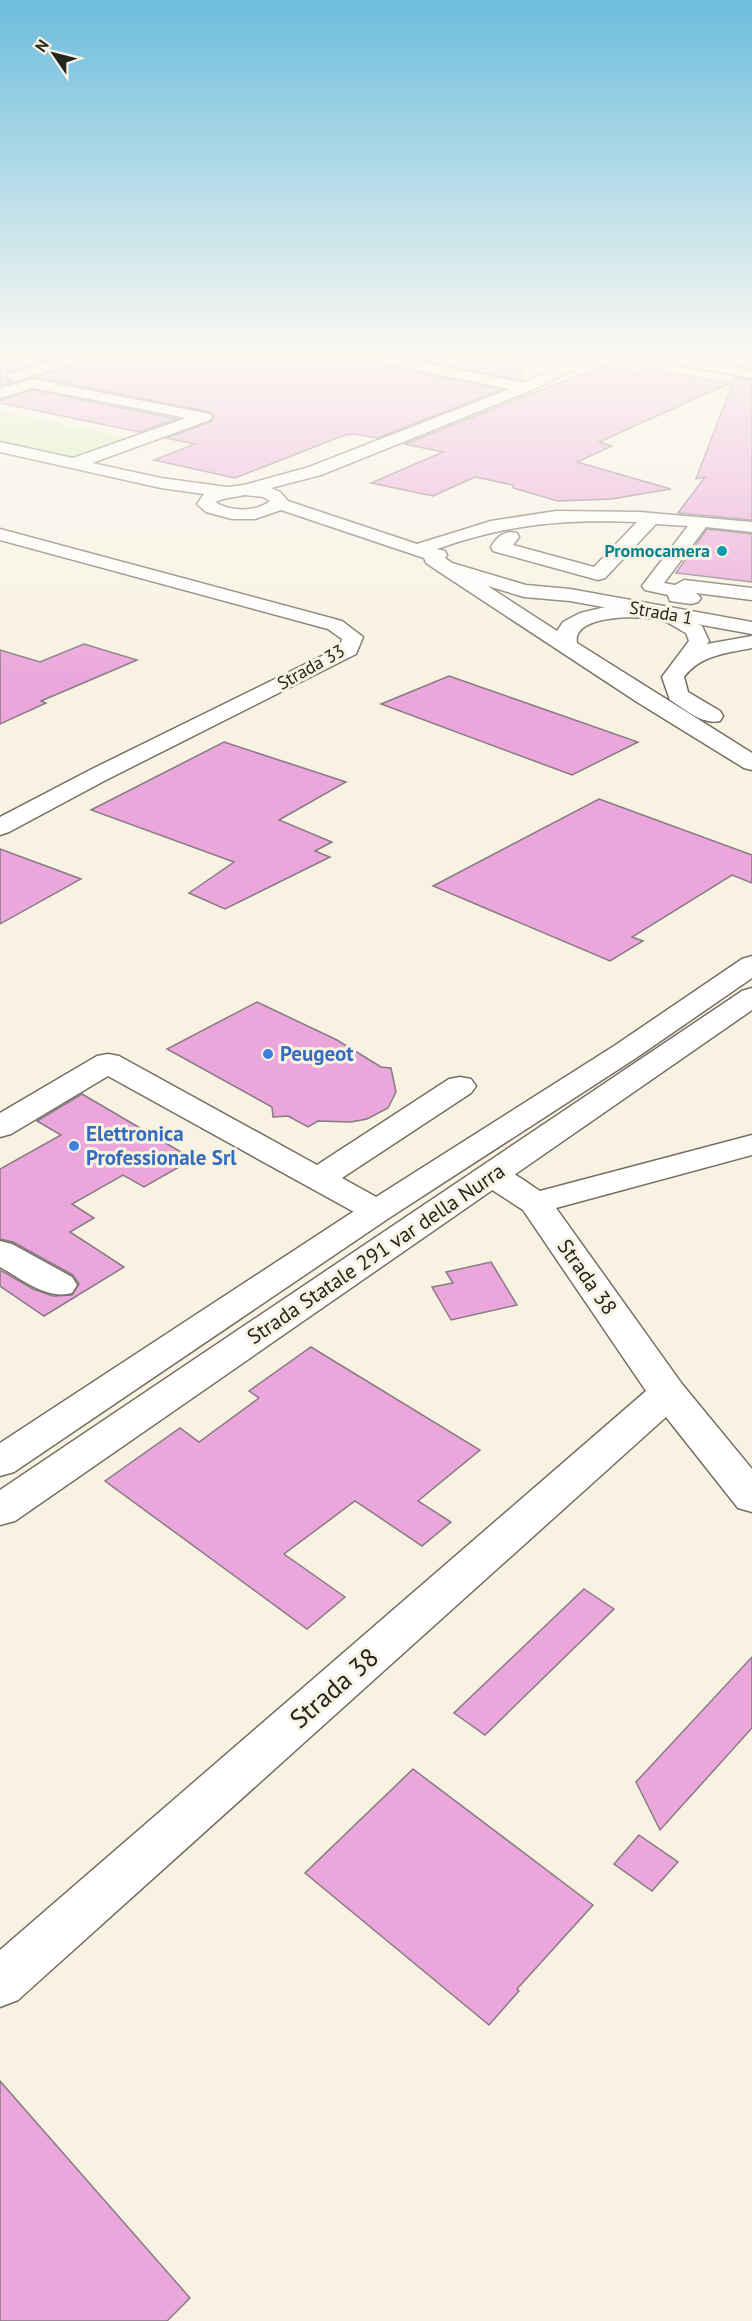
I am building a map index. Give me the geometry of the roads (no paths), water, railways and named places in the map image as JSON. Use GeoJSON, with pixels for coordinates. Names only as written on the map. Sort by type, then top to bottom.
{"type":"FeatureCollection","features":[{"type":"Feature","properties":{"kind":"street"},"geometry":{"type":"LineString","coordinates":[[49,465],[173,494],[206,504],[209,498],[224,492]]}},
{"type":"Feature","properties":{"kind":"street"},"geometry":{"type":"LineString","coordinates":[[79,465],[188,489],[224,492],[245,490],[329,465]]}},
{"type":"Feature","properties":{"kind":"street"},"geometry":{"type":"LineString","coordinates":[[106,471],[123,465]]}},
{"type":"Feature","properties":{"kind":"street"},"geometry":{"type":"LineString","coordinates":[[248,514],[271,509],[277,500],[315,471]]}},
{"type":"Feature","properties":{"kind":"street","name":"Strada 1"},"geometry":{"type":"LineString","coordinates":[[245,490],[342,526],[420,551],[465,560],[543,582],[570,595]]}},
{"type":"Feature","properties":{"kind":"street","name":"Strada 1"},"geometry":{"type":"LineString","coordinates":[[206,504],[220,512],[342,526]]}},
{"type":"Feature","properties":{"kind":"street"},"geometry":{"type":"LineString","coordinates":[[420,551],[445,540],[536,518],[651,518],[752,527]]}},
{"type":"Feature","properties":{"kind":"street"},"geometry":{"type":"LineString","coordinates":[[510,537],[500,547],[598,574],[651,518]]}},
{"type":"Feature","properties":{"kind":"street"},"geometry":{"type":"LineString","coordinates":[[680,592],[652,586],[701,521]]}},
{"type":"Feature","properties":{"kind":"street","name":"Strada 33"},"geometry":{"type":"LineString","coordinates":[[0,534],[335,625],[353,637],[349,650],[98,775],[0,827]]}},
{"type":"Feature","properties":{"kind":"street"},"geometry":{"type":"LineString","coordinates":[[0,549],[24,540]]}},
{"type":"Feature","properties":{"kind":"street","name":"Strada 1"},"geometry":{"type":"LineString","coordinates":[[420,551],[445,567],[524,591],[570,595],[752,628]]}},
{"type":"Feature","properties":{"kind":"street"},"geometry":{"type":"LineString","coordinates":[[445,567],[752,764]]}},
{"type":"Feature","properties":{"kind":"street"},"geometry":{"type":"LineString","coordinates":[[752,594],[684,586],[677,597],[752,606]]}},
{"type":"Feature","properties":{"kind":"street"},"geometry":{"type":"LineString","coordinates":[[567,647],[565,636],[570,626],[587,618],[610,612],[665,614],[695,630],[699,641],[674,677],[678,695],[752,741]]}},
{"type":"Feature","properties":{"kind":"street"},"geometry":{"type":"LineString","coordinates":[[684,662],[712,649],[752,642]]}},
{"type":"Feature","properties":{"kind":"street","name":"Strada Statale 291 var della Nurra"},"geometry":{"type":"LineString","coordinates":[[0,1462],[377,1211],[625,1052],[752,966]]}},
{"type":"Feature","properties":{"kind":"street","name":"Strada Statale 291 var della Nurra"},"geometry":{"type":"LineString","coordinates":[[0,1510],[752,997]]}},
{"type":"Feature","properties":{"kind":"street"},"geometry":{"type":"LineString","coordinates":[[0,1127],[108,1063],[377,1211]]}},
{"type":"Feature","properties":{"kind":"street"},"geometry":{"type":"LineString","coordinates":[[318,1179],[460,1086]]}},
{"type":"Feature","properties":{"kind":"street"},"geometry":{"type":"LineString","coordinates":[[535,1203],[752,1145]]}},
{"type":"Feature","properties":{"kind":"street","name":"Strada 38"},"geometry":{"type":"LineString","coordinates":[[492,1175],[535,1203],[668,1393],[752,1497]]}},
{"type":"Feature","properties":{"kind":"street"},"geometry":{"type":"LineString","coordinates":[[0,1252],[59,1285]]}},
{"type":"Feature","properties":{"kind":"street","name":"Strada 38"},"geometry":{"type":"LineString","coordinates":[[0,1983],[668,1393]]}},
{"type":"Feature","properties":{"kind":"place","name":"Promocamera"},"geometry":{"type":"Point","coordinates":[722,551]}},
{"type":"Feature","properties":{"kind":"place","name":"Peugeot"},"geometry":{"type":"Point","coordinates":[268,1054]}},
{"type":"Feature","properties":{"kind":"place","name":"Elettronica Professionale Srl"},"geometry":{"type":"Point","coordinates":[74,1146]}}]}
